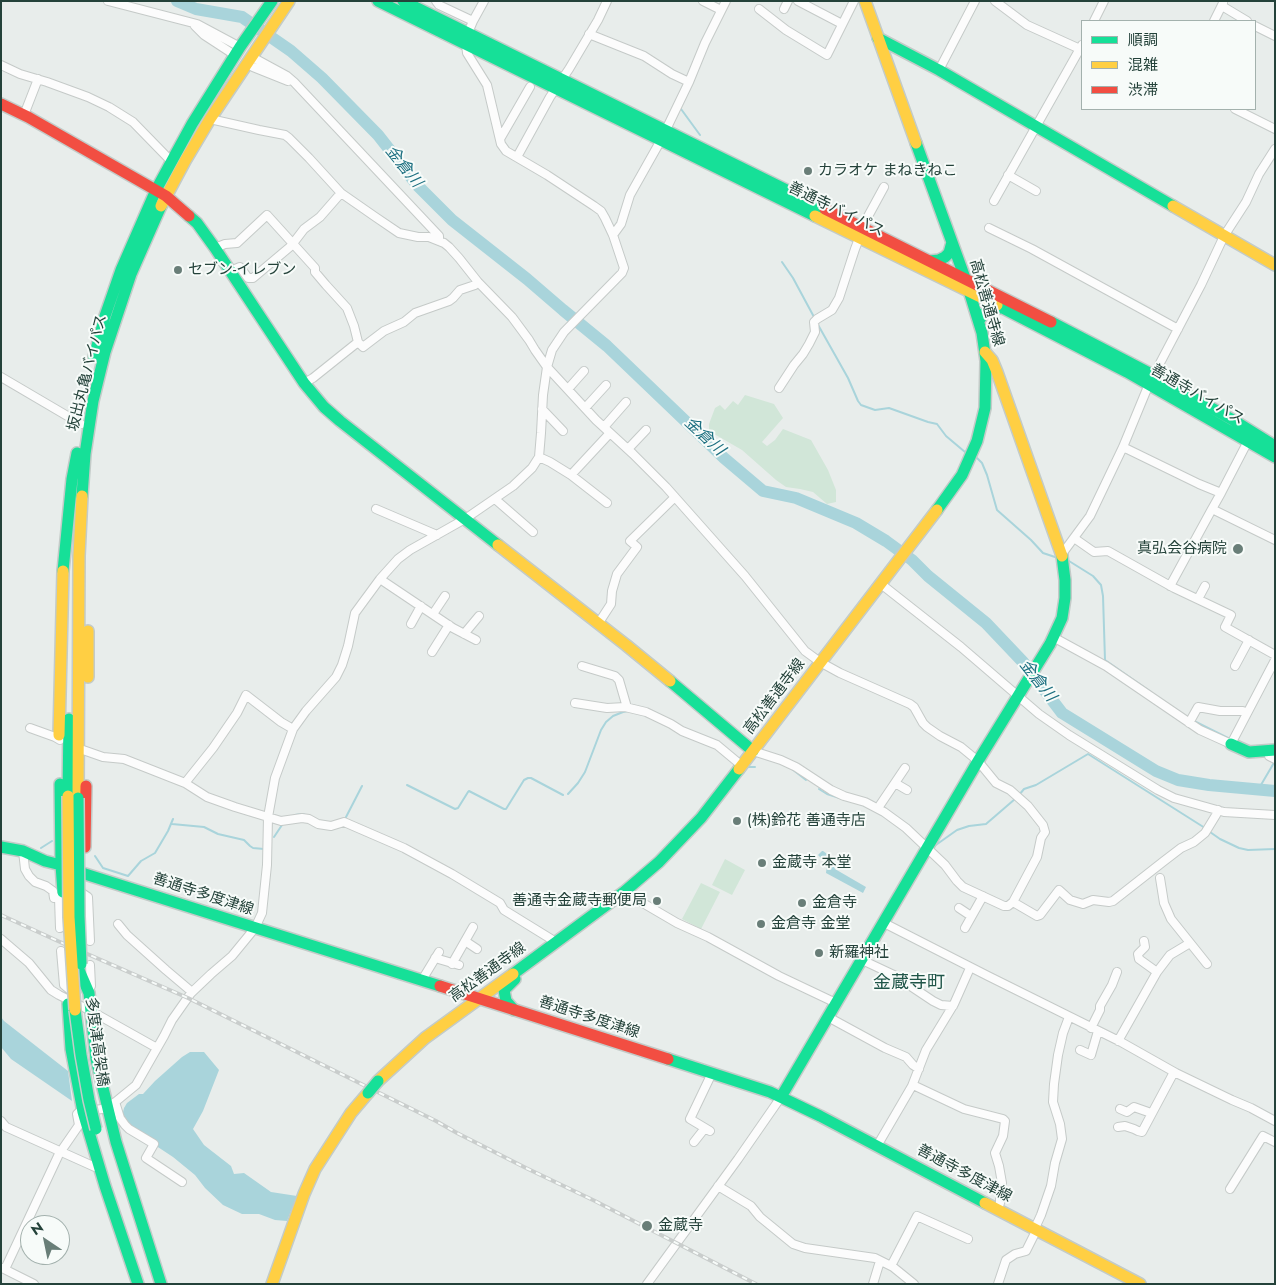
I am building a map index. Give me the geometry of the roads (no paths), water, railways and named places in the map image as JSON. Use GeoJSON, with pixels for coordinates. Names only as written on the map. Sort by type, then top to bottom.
{"type":"FeatureCollection","features":[{"type":"Feature","properties":{"kind":"main road","name":"坂出丸亀バイパス"},"geometry":{"type":"LineString","coordinates":[[73,797],[82,490],[85,454],[105,352],[172,161],[235,50],[272,1]]}},
{"type":"Feature","properties":{"kind":"main road","name":"善通寺バイパス"},"geometry":{"type":"LineString","coordinates":[[378,1],[467,39],[862,233],[970,292],[1233,420],[1275,446]]}},
{"type":"Feature","properties":{"kind":"main road","name":"善通寺バイパス"},"geometry":{"type":"LineString","coordinates":[[402,1],[467,39]]}},
{"type":"Feature","properties":{"kind":"main road","name":"高松善通寺線"},"geometry":{"type":"LineString","coordinates":[[272,1284],[293,1223],[315,1169],[351,1113],[378,1081],[425,1038],[624,892],[659,862],[683,838],[753,751],[962,475],[976,441],[985,408],[985,352],[982,333],[970,292],[865,1]]}},
{"type":"Feature","properties":{"kind":"main road","name":"坂出丸亀バイパス"},"geometry":{"type":"LineString","coordinates":[[73,797],[71,556],[77,453],[95,354],[105,316],[122,270],[161,193],[185,161],[210,119],[253,62],[289,2]]}},
{"type":"Feature","properties":{"kind":"main road"},"geometry":{"type":"LineString","coordinates":[[878,38],[939,70],[1037,126],[1275,265]]}},
{"type":"Feature","properties":{"kind":"main road"},"geometry":{"type":"LineString","coordinates":[[1,104],[24,115],[161,193],[178,205],[197,222],[304,383],[324,407],[598,624],[753,751]]}},
{"type":"Feature","properties":{"kind":"main road","name":"善通寺バイパス"},"geometry":{"type":"LineString","coordinates":[[862,233],[930,261],[965,278],[1151,380],[1275,458]]}},
{"type":"Feature","properties":{"kind":"main road"},"geometry":{"type":"LineString","coordinates":[[930,261],[945,257],[949,253],[952,242]]}},
{"type":"Feature","properties":{"kind":"main road"},"geometry":{"type":"LineString","coordinates":[[979,321],[982,314],[988,310],[1002,308]]}},
{"type":"Feature","properties":{"kind":"main road"},"geometry":{"type":"LineString","coordinates":[[781,1097],[1053,637],[1062,618],[1065,580],[1062,554],[1004,390],[992,360],[985,352]]}},
{"type":"Feature","properties":{"kind":"main road"},"geometry":{"type":"LineString","coordinates":[[986,392],[994,384],[1004,390]]}},
{"type":"Feature","properties":{"kind":"main road"},"geometry":{"type":"LineString","coordinates":[[77,453],[68,506],[63,569],[61,865],[59,896],[64,896],[74,907],[82,893],[85,874],[85,751],[88,652],[82,490]]}},
{"type":"Feature","properties":{"kind":"main road"},"geometry":{"type":"LineString","coordinates":[[1231,744],[1250,752],[1273,755]]}},
{"type":"Feature","properties":{"kind":"main road","name":"多度津高架橋"},"geometry":{"type":"LineString","coordinates":[[73,797],[69,917],[75,1012],[81,1055],[89,1100],[122,1186],[156,1284]]}},
{"type":"Feature","properties":{"kind":"main road","name":"善通寺多度津線"},"geometry":{"type":"LineString","coordinates":[[1,847],[23,852],[85,874],[766,1090],[1140,1284]]}},
{"type":"Feature","properties":{"kind":"main road"},"geometry":{"type":"LineString","coordinates":[[514,1010],[506,1001],[504,990],[534,963],[540,954]]}},
{"type":"Feature","properties":{"kind":"main road"},"geometry":{"type":"LineString","coordinates":[[138,1284],[83,1112],[71,1049],[69,995],[78,971],[90,993],[96,1059],[111,1105],[116,1142],[161,1284]]}},
{"type":"Feature","properties":{"kind":"main road"},"geometry":{"type":"LineString","coordinates":[[425,1038],[433,1029],[462,1007],[460,997],[453,990]]}},
{"type":"Feature","properties":{"kind":"main road"},"geometry":{"type":"LineString","coordinates":[[492,990],[490,997],[496,1004]]}},
{"type":"Feature","properties":{"kind":"main road","name":"多度津高架橋"},"geometry":{"type":"LineString","coordinates":[[100,1128],[115,1196],[144,1284]]}},
{"type":"Feature","properties":{"kind":"street"},"geometry":{"type":"LineString","coordinates":[[108,1],[197,24],[235,50]]}},
{"type":"Feature","properties":{"kind":"street"},"geometry":{"type":"LineString","coordinates":[[436,1],[473,21]]}},
{"type":"Feature","properties":{"kind":"street"},"geometry":{"type":"LineString","coordinates":[[34,1284],[3,1268],[61,1152],[80,1125],[77,1114],[111,1105],[136,1085],[172,1020],[192,992],[232,956],[255,928],[262,913],[267,865],[268,817],[275,778],[293,729],[336,677],[342,665],[355,613],[380,579],[404,554],[465,519],[495,499],[524,478],[532,468],[539,457],[543,395],[547,367],[552,350],[564,332],[624,268],[613,235],[601,212],[506,151],[500,139],[488,85],[467,53],[467,39],[473,21],[484,1]]}},
{"type":"Feature","properties":{"kind":"street"},"geometry":{"type":"LineString","coordinates":[[517,157],[536,121],[569,69],[607,1]]}},
{"type":"Feature","properties":{"kind":"street"},"geometry":{"type":"LineString","coordinates":[[703,1],[721,10]]}},
{"type":"Feature","properties":{"kind":"street"},"geometry":{"type":"LineString","coordinates":[[613,235],[621,224],[630,195],[663,135],[726,1]]}},
{"type":"Feature","properties":{"kind":"street"},"geometry":{"type":"LineString","coordinates":[[798,1],[842,24]]}},
{"type":"Feature","properties":{"kind":"street"},"geometry":{"type":"LineString","coordinates":[[759,9],[786,30],[827,55],[854,1]]}},
{"type":"Feature","properties":{"kind":"street"},"geometry":{"type":"LineString","coordinates":[[939,70],[975,1]]}},
{"type":"Feature","properties":{"kind":"street"},"geometry":{"type":"LineString","coordinates":[[994,201],[1081,47],[1027,25],[995,1]]}},
{"type":"Feature","properties":{"kind":"street"},"geometry":{"type":"LineString","coordinates":[[1094,20],[1104,1]]}},
{"type":"Feature","properties":{"kind":"street"},"geometry":{"type":"LineString","coordinates":[[1215,20],[1223,4],[1246,20]]}},
{"type":"Feature","properties":{"kind":"street"},"geometry":{"type":"LineString","coordinates":[[191,23],[204,35],[235,50]]}},
{"type":"Feature","properties":{"kind":"street"},"geometry":{"type":"LineString","coordinates":[[1256,29],[1275,36]]}},
{"type":"Feature","properties":{"kind":"street"},"geometry":{"type":"LineString","coordinates":[[589,34],[644,56],[672,74],[689,82]]}},
{"type":"Feature","properties":{"kind":"street"},"geometry":{"type":"LineString","coordinates":[[253,62],[287,76],[294,82],[439,236],[439,241]]}},
{"type":"Feature","properties":{"kind":"street"},"geometry":{"type":"LineString","coordinates":[[1,65],[20,74],[88,97],[109,107],[133,122],[172,161]]}},
{"type":"Feature","properties":{"kind":"street"},"geometry":{"type":"LineString","coordinates":[[24,115],[38,80]]}},
{"type":"Feature","properties":{"kind":"street"},"geometry":{"type":"LineString","coordinates":[[500,139],[530,87]]}},
{"type":"Feature","properties":{"kind":"street"},"geometry":{"type":"LineString","coordinates":[[1237,110],[1275,129]]}},
{"type":"Feature","properties":{"kind":"street"},"geometry":{"type":"LineString","coordinates":[[210,119],[285,135],[341,193],[399,232],[418,237],[429,237],[449,247],[478,282],[512,317],[547,367],[585,408],[675,497],[744,576],[805,651],[840,673],[914,707],[927,727],[961,747],[978,761],[996,783],[1010,790],[1028,806],[1043,825],[1045,832],[1041,838],[1036,857],[1013,902],[1008,906],[1004,906],[963,887],[945,865],[906,828],[878,808],[830,790],[796,767],[753,751]]}},
{"type":"Feature","properties":{"kind":"street"},"geometry":{"type":"LineString","coordinates":[[1062,554],[1090,516],[1123,447],[1151,380],[1201,285],[1224,236],[1246,202],[1258,174],[1275,149]]}},
{"type":"Feature","properties":{"kind":"street"},"geometry":{"type":"LineString","coordinates":[[1008,175],[1036,191]]}},
{"type":"Feature","properties":{"kind":"street"},"geometry":{"type":"LineString","coordinates":[[779,388],[809,344],[816,329],[816,321],[832,310],[839,298],[866,220],[884,187]]}},
{"type":"Feature","properties":{"kind":"street"},"geometry":{"type":"LineString","coordinates":[[230,271],[240,267],[248,278],[253,278],[291,246],[304,229],[320,217],[341,193]]}},
{"type":"Feature","properties":{"kind":"street"},"geometry":{"type":"LineString","coordinates":[[215,248],[225,244],[237,243],[267,215],[316,268],[315,272],[348,308],[358,342],[363,347],[384,331],[404,322],[414,313],[449,301],[460,290],[475,285],[478,282]]}},
{"type":"Feature","properties":{"kind":"street"},"geometry":{"type":"LineString","coordinates":[[989,228],[1032,249],[1178,329]]}},
{"type":"Feature","properties":{"kind":"street"},"geometry":{"type":"LineString","coordinates":[[304,383],[358,342]]}},
{"type":"Feature","properties":{"kind":"street"},"geometry":{"type":"LineString","coordinates":[[568,389],[584,371]]}},
{"type":"Feature","properties":{"kind":"street"},"geometry":{"type":"LineString","coordinates":[[1,377],[81,424]]}},
{"type":"Feature","properties":{"kind":"street"},"geometry":{"type":"LineString","coordinates":[[585,408],[606,386]]}},
{"type":"Feature","properties":{"kind":"street"},"geometry":{"type":"LineString","coordinates":[[604,427],[626,402]]}},
{"type":"Feature","properties":{"kind":"street"},"geometry":{"type":"LineString","coordinates":[[542,409],[563,431]]}},
{"type":"Feature","properties":{"kind":"street"},"geometry":{"type":"LineString","coordinates":[[628,449],[646,430]]}},
{"type":"Feature","properties":{"kind":"street"},"geometry":{"type":"LineString","coordinates":[[571,475],[610,433]]}},
{"type":"Feature","properties":{"kind":"street"},"geometry":{"type":"LineString","coordinates":[[1170,586],[1248,441]]}},
{"type":"Feature","properties":{"kind":"street"},"geometry":{"type":"LineString","coordinates":[[1123,447],[1220,493]]}},
{"type":"Feature","properties":{"kind":"street"},"geometry":{"type":"LineString","coordinates":[[539,457],[571,475],[607,503]]}},
{"type":"Feature","properties":{"kind":"street"},"geometry":{"type":"LineString","coordinates":[[598,624],[611,604],[612,591],[617,574],[637,547],[630,541],[675,497]]}},
{"type":"Feature","properties":{"kind":"street"},"geometry":{"type":"LineString","coordinates":[[495,499],[533,532]]}},
{"type":"Feature","properties":{"kind":"street"},"geometry":{"type":"LineString","coordinates":[[376,509],[437,535]]}},
{"type":"Feature","properties":{"kind":"street"},"geometry":{"type":"LineString","coordinates":[[1212,509],[1275,540]]}},
{"type":"Feature","properties":{"kind":"street"},"geometry":{"type":"LineString","coordinates":[[1074,538],[1094,552],[1108,551],[1170,586],[1231,615],[1225,627],[1275,655]]}},
{"type":"Feature","properties":{"kind":"street"},"geometry":{"type":"LineString","coordinates":[[380,579],[449,625],[476,640]]}},
{"type":"Feature","properties":{"kind":"street"},"geometry":{"type":"LineString","coordinates":[[881,583],[1039,714],[1158,790],[1174,798],[1218,810],[1275,816]]}},
{"type":"Feature","properties":{"kind":"street"},"geometry":{"type":"LineString","coordinates":[[1198,599],[1205,586]]}},
{"type":"Feature","properties":{"kind":"street"},"geometry":{"type":"LineString","coordinates":[[433,614],[445,596]]}},
{"type":"Feature","properties":{"kind":"street"},"geometry":{"type":"LineString","coordinates":[[411,624],[421,606]]}},
{"type":"Feature","properties":{"kind":"street"},"geometry":{"type":"LineString","coordinates":[[464,634],[479,616]]}},
{"type":"Feature","properties":{"kind":"street"},"geometry":{"type":"LineString","coordinates":[[432,652],[449,625]]}},
{"type":"Feature","properties":{"kind":"street"},"geometry":{"type":"LineString","coordinates":[[1053,637],[1106,666],[1190,721],[1200,730],[1231,744],[1275,660]]}},
{"type":"Feature","properties":{"kind":"street"},"geometry":{"type":"LineString","coordinates":[[1235,666],[1249,640]]}},
{"type":"Feature","properties":{"kind":"street"},"geometry":{"type":"LineString","coordinates":[[582,666],[615,676],[619,680],[626,704],[625,707]]}},
{"type":"Feature","properties":{"kind":"street"},"geometry":{"type":"LineString","coordinates":[[185,783],[213,748],[237,713],[246,695],[293,729]]}},
{"type":"Feature","properties":{"kind":"street"},"geometry":{"type":"LineString","coordinates":[[575,703],[607,708],[625,707],[646,712],[682,731],[717,745],[741,765]]}},
{"type":"Feature","properties":{"kind":"street"},"geometry":{"type":"LineString","coordinates":[[1190,721],[1198,707],[1247,713]]}},
{"type":"Feature","properties":{"kind":"street"},"geometry":{"type":"LineString","coordinates":[[30,728],[61,740]]}},
{"type":"Feature","properties":{"kind":"street"},"geometry":{"type":"LineString","coordinates":[[85,751],[124,759],[185,783],[207,797],[235,808],[281,821],[302,818],[318,824],[331,826],[344,822],[404,848],[452,874],[500,903],[504,910],[551,939]]}},
{"type":"Feature","properties":{"kind":"street"},"geometry":{"type":"LineString","coordinates":[[878,808],[905,768]]}},
{"type":"Feature","properties":{"kind":"street"},"geometry":{"type":"LineString","coordinates":[[895,783],[907,790]]}},
{"type":"Feature","properties":{"kind":"street"},"geometry":{"type":"LineString","coordinates":[[1013,902],[1037,916],[1040,915],[1059,890],[1070,900],[1084,904],[1093,900],[1113,901],[1181,848],[1194,842],[1205,833],[1218,810]]}},
{"type":"Feature","properties":{"kind":"street"},"geometry":{"type":"LineString","coordinates":[[23,852],[25,869],[35,882],[46,886],[59,896],[82,893],[88,897],[90,940]]}},
{"type":"Feature","properties":{"kind":"street"},"geometry":{"type":"LineString","coordinates":[[1160,878],[1164,903],[1171,919],[1207,964]]}},
{"type":"Feature","properties":{"kind":"street"},"geometry":{"type":"LineString","coordinates":[[624,892],[677,923],[779,976],[836,1003]]}},
{"type":"Feature","properties":{"kind":"street"},"geometry":{"type":"LineString","coordinates":[[59,896],[60,928]]}},
{"type":"Feature","properties":{"kind":"street"},"geometry":{"type":"LineString","coordinates":[[965,928],[983,896]]}},
{"type":"Feature","properties":{"kind":"street"},"geometry":{"type":"LineString","coordinates":[[959,908],[971,916]]}},
{"type":"Feature","properties":{"kind":"street"},"geometry":{"type":"LineString","coordinates":[[884,923],[1118,1041],[1174,1072],[1275,1120]]}},
{"type":"Feature","properties":{"kind":"street"},"geometry":{"type":"LineString","coordinates":[[118,924],[127,935],[192,992]]}},
{"type":"Feature","properties":{"kind":"street"},"geometry":{"type":"LineString","coordinates":[[422,980],[437,955],[456,964],[473,927]]}},
{"type":"Feature","properties":{"kind":"street"},"geometry":{"type":"LineString","coordinates":[[1,938],[29,962],[51,990],[59,995],[88,991],[90,986],[90,965]]}},
{"type":"Feature","properties":{"kind":"street"},"geometry":{"type":"LineString","coordinates":[[465,941],[477,949]]}},
{"type":"Feature","properties":{"kind":"street"},"geometry":{"type":"LineString","coordinates":[[1144,941],[1145,947],[1138,954],[1139,959],[1158,972]]}},
{"type":"Feature","properties":{"kind":"street"},"geometry":{"type":"LineString","coordinates":[[1118,1041],[1170,955],[1190,942]]}},
{"type":"Feature","properties":{"kind":"street"},"geometry":{"type":"LineString","coordinates":[[61,951],[64,985],[69,995],[91,1011],[157,1048]]}},
{"type":"Feature","properties":{"kind":"street"},"geometry":{"type":"LineString","coordinates":[[862,960],[894,975],[933,1001],[941,1005],[953,1006]]}},
{"type":"Feature","properties":{"kind":"street"},"geometry":{"type":"LineString","coordinates":[[877,1146],[913,1085],[926,1050],[953,1006],[970,968]]}},
{"type":"Feature","properties":{"kind":"street"},"geometry":{"type":"LineString","coordinates":[[1080,1050],[1091,1056],[1094,1029],[1100,1006],[1117,972]]}},
{"type":"Feature","properties":{"kind":"street"},"geometry":{"type":"LineString","coordinates":[[828,1017],[906,1058],[919,1068]]}},
{"type":"Feature","properties":{"kind":"street"},"geometry":{"type":"LineString","coordinates":[[998,1284],[1006,1260],[1015,1254],[1026,1251],[1051,1186],[1062,1139],[1060,1124],[1053,1102],[1054,1084],[1058,1055],[1069,1017]]}},
{"type":"Feature","properties":{"kind":"street"},"geometry":{"type":"LineString","coordinates":[[1118,1127],[1125,1126],[1142,1132],[1174,1072]]}},
{"type":"Feature","properties":{"kind":"street"},"geometry":{"type":"LineString","coordinates":[[694,1142],[707,1130],[690,1119],[694,1105],[712,1073]]}},
{"type":"Feature","properties":{"kind":"street"},"geometry":{"type":"LineString","coordinates":[[913,1085],[964,1109],[1005,1121],[1002,1136],[995,1153],[1002,1183],[998,1209]]}},
{"type":"Feature","properties":{"kind":"street"},"geometry":{"type":"LineString","coordinates":[[647,1284],[781,1097]]}},
{"type":"Feature","properties":{"kind":"street"},"geometry":{"type":"LineString","coordinates":[[111,1105],[129,1129],[154,1144],[146,1158],[154,1168],[182,1182]]}},
{"type":"Feature","properties":{"kind":"street"},"geometry":{"type":"LineString","coordinates":[[1120,1109],[1127,1112],[1134,1107],[1151,1113]]}},
{"type":"Feature","properties":{"kind":"street"},"geometry":{"type":"LineString","coordinates":[[1,1121],[6,1127],[95,1167],[99,1166]]}},
{"type":"Feature","properties":{"kind":"street"},"geometry":{"type":"LineString","coordinates":[[1230,1189],[1263,1136],[1275,1142]]}},
{"type":"Feature","properties":{"kind":"street"},"geometry":{"type":"LineString","coordinates":[[718,1186],[751,1206],[760,1217],[793,1244],[805,1248],[875,1258],[891,1266],[914,1284]]}},
{"type":"Feature","properties":{"kind":"street"},"geometry":{"type":"LineString","coordinates":[[891,1266],[917,1216],[968,1239]]}},
{"type":"Feature","properties":{"kind":"street"},"geometry":{"type":"LineString","coordinates":[[873,1284],[880,1261]]}},
{"type":"Feature","properties":{"kind":"water"},"geometry":{"type":"Polygon","coordinates":[[[822,851],[830,856],[835,869],[866,887],[863,893],[826,873],[827,864],[818,855],[822,851]]]}},
{"type":"Feature","properties":{"kind":"water"},"geometry":{"type":"Polygon","coordinates":[[[1,1017],[68,1071],[72,1101],[11,1059],[1,1047],[1,1017]]]}},
{"type":"Feature","properties":{"kind":"water"},"geometry":{"type":"Polygon","coordinates":[[[190,1052],[204,1052],[219,1070],[203,1111],[193,1129],[204,1145],[231,1166],[234,1174],[244,1173],[271,1192],[297,1196],[287,1221],[275,1220],[259,1214],[242,1214],[223,1205],[205,1188],[195,1175],[173,1157],[129,1128],[122,1116],[127,1103],[139,1094],[143,1094],[155,1081],[190,1052]]]}},
{"type":"Feature","properties":{"kind":"waterway","name":"金倉川"},"geometry":{"type":"LineString","coordinates":[[177,1],[196,9],[242,17],[291,51],[322,78],[378,135],[418,186],[452,220],[527,279],[607,346],[724,458],[763,491],[796,498],[856,523],[886,541],[912,560],[928,576],[986,623],[1023,662],[1062,713],[1156,771],[1178,780],[1275,791]]}},
{"type":"Feature","properties":{"kind":"waterway"},"geometry":{"type":"LineString","coordinates":[[681,109],[700,135]]}},
{"type":"Feature","properties":{"kind":"waterway"},"geometry":{"type":"LineString","coordinates":[[782,262],[814,317]]}},
{"type":"Feature","properties":{"kind":"waterway"},"geometry":{"type":"LineString","coordinates":[[817,323],[861,405],[875,410],[889,408],[937,424],[946,436],[965,452]]}},
{"type":"Feature","properties":{"kind":"waterway"},"geometry":{"type":"LineString","coordinates":[[977,458],[982,463],[987,475],[997,510],[1043,553],[1058,558]]}},
{"type":"Feature","properties":{"kind":"waterway"},"geometry":{"type":"LineString","coordinates":[[1069,561],[1093,576],[1101,585],[1105,660],[1151,692]]}},
{"type":"Feature","properties":{"kind":"waterway"},"geometry":{"type":"LineString","coordinates":[[568,794],[585,772],[601,730],[606,722],[613,716],[628,711]]}},
{"type":"Feature","properties":{"kind":"waterway"},"geometry":{"type":"LineString","coordinates":[[1192,720],[1230,739]]}},
{"type":"Feature","properties":{"kind":"waterway"},"geometry":{"type":"LineString","coordinates":[[1019,795],[1024,789],[1036,785],[1088,754],[1205,828]]}},
{"type":"Feature","properties":{"kind":"waterway"},"geometry":{"type":"LineString","coordinates":[[1258,790],[1275,761]]}},
{"type":"Feature","properties":{"kind":"waterway"},"geometry":{"type":"LineString","coordinates":[[748,767],[755,767]]}},
{"type":"Feature","properties":{"kind":"waterway"},"geometry":{"type":"LineString","coordinates":[[792,769],[806,780]]}},
{"type":"Feature","properties":{"kind":"waterway"},"geometry":{"type":"LineString","coordinates":[[407,785],[455,809],[458,808],[469,791],[506,809],[524,780],[528,778],[563,795]]}},
{"type":"Feature","properties":{"kind":"waterway"},"geometry":{"type":"LineString","coordinates":[[345,819],[362,786]]}},
{"type":"Feature","properties":{"kind":"waterway"},"geometry":{"type":"LineString","coordinates":[[819,789],[827,794],[849,801]]}},
{"type":"Feature","properties":{"kind":"waterway"},"geometry":{"type":"LineString","coordinates":[[933,847],[957,830],[986,824],[1015,799]]}},
{"type":"Feature","properties":{"kind":"waterway"},"geometry":{"type":"LineString","coordinates":[[295,815],[309,816]]}},
{"type":"Feature","properties":{"kind":"waterway"},"geometry":{"type":"LineString","coordinates":[[95,856],[103,868],[128,876],[141,861],[155,853],[173,819]]}},
{"type":"Feature","properties":{"kind":"waterway"},"geometry":{"type":"LineString","coordinates":[[172,824],[204,827],[218,834],[244,840],[253,848],[264,849]]}},
{"type":"Feature","properties":{"kind":"waterway"},"geometry":{"type":"LineString","coordinates":[[274,837],[282,825]]}},
{"type":"Feature","properties":{"kind":"waterway"},"geometry":{"type":"LineString","coordinates":[[1210,832],[1239,848],[1248,850],[1275,849]]}},
{"type":"Feature","properties":{"kind":"waterway"},"geometry":{"type":"LineString","coordinates":[[41,848],[52,841]]}},
{"type":"Feature","properties":{"kind":"railway"},"geometry":{"type":"LineString","coordinates":[[1,915],[188,998],[595,1201],[756,1284]]}},
{"type":"Feature","properties":{"kind":"place","name":"カラオケ まねきねこ"},"geometry":{"type":"Point","coordinates":[808,171]}},
{"type":"Feature","properties":{"kind":"place","name":"セブン-イレブン"},"geometry":{"type":"Point","coordinates":[178,270]}},
{"type":"Feature","properties":{"kind":"place","name":"真弘会谷病院"},"geometry":{"type":"Point","coordinates":[1238,549]}},
{"type":"Feature","properties":{"kind":"place","name":"(株)鈴花 善通寺店"},"geometry":{"type":"Point","coordinates":[737,821]}},
{"type":"Feature","properties":{"kind":"place","name":"金蔵寺 本堂"},"geometry":{"type":"Point","coordinates":[762,863]}},
{"type":"Feature","properties":{"kind":"place","name":"善通寺金蔵寺郵便局"},"geometry":{"type":"Point","coordinates":[657,901]}},
{"type":"Feature","properties":{"kind":"place","name":"金倉寺"},"geometry":{"type":"Point","coordinates":[802,903]}},
{"type":"Feature","properties":{"kind":"place","name":"金倉寺 金堂"},"geometry":{"type":"Point","coordinates":[761,924]}},
{"type":"Feature","properties":{"kind":"place","name":"新羅神社"},"geometry":{"type":"Point","coordinates":[819,953]}},
{"type":"Feature","properties":{"kind":"place","name":"金蔵寺"},"geometry":{"type":"Point","coordinates":[647,1226]}},
{"type":"Feature","properties":{"kind":"district","name":"金蔵寺町"},"geometry":{"type":"Point","coordinates":[909,984]}}]}
